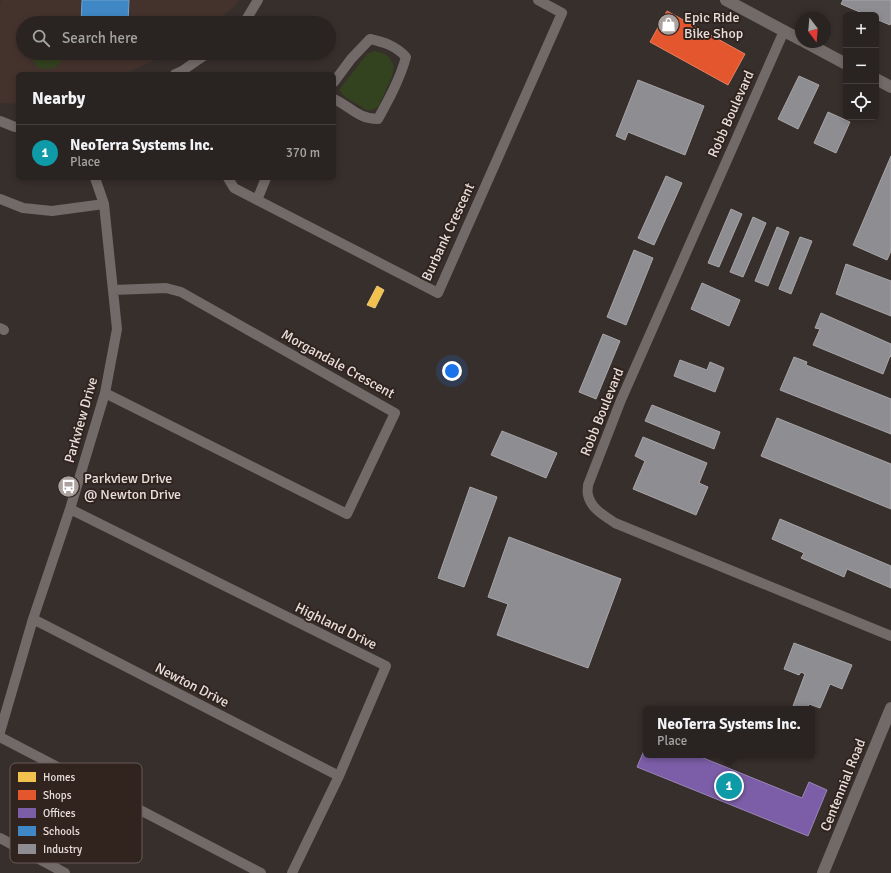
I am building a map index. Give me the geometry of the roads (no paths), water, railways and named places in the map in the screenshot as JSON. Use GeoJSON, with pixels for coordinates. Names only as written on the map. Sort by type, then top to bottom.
{"type":"FeatureCollection","features":[{"type":"Feature","properties":{"kind":"street"},"geometry":{"type":"LineString","coordinates":[[248,16],[258,0]]}},
{"type":"Feature","properties":{"kind":"street","name":"Burbank Crescent"},"geometry":{"type":"LineString","coordinates":[[229,180],[234,188],[438,293],[562,13],[538,0]]}},
{"type":"Feature","properties":{"kind":"street"},"geometry":{"type":"LineString","coordinates":[[726,0],[795,37]]}},
{"type":"Feature","properties":{"kind":"street","name":"Robb Boulevard"},"geometry":{"type":"LineString","coordinates":[[784,31],[621,400],[588,485],[588,494],[597,511],[615,524],[891,636]]}},
{"type":"Feature","properties":{"kind":"street"},"geometry":{"type":"LineString","coordinates":[[336,79],[351,59],[370,39],[384,42],[400,50],[406,57],[394,89],[378,119],[369,119],[355,113],[336,100]]}},
{"type":"Feature","properties":{"kind":"street"},"geometry":{"type":"LineString","coordinates":[[816,48],[843,62]]}},
{"type":"Feature","properties":{"kind":"street"},"geometry":{"type":"LineString","coordinates":[[180,72],[198,60]]}},
{"type":"Feature","properties":{"kind":"street"},"geometry":{"type":"LineString","coordinates":[[879,81],[891,87]]}},
{"type":"Feature","properties":{"kind":"street"},"geometry":{"type":"LineString","coordinates":[[0,121],[16,127]]}},
{"type":"Feature","properties":{"kind":"street","name":"Parkview Drive"},"geometry":{"type":"LineString","coordinates":[[0,732],[33,619],[70,509],[105,393],[117,329],[104,204],[96,180]]}},
{"type":"Feature","properties":{"kind":"street"},"geometry":{"type":"LineString","coordinates":[[257,200],[265,180]]}},
{"type":"Feature","properties":{"kind":"street"},"geometry":{"type":"LineString","coordinates":[[0,199],[23,208],[52,211],[104,204]]}},
{"type":"Feature","properties":{"kind":"street","name":"Morgandale Crescent"},"geometry":{"type":"LineString","coordinates":[[105,393],[347,514],[395,413],[181,292],[166,288],[113,290]]}},
{"type":"Feature","properties":{"kind":"street","name":"Highland Drive"},"geometry":{"type":"LineString","coordinates":[[70,509],[386,666],[339,776],[292,873]]}},
{"type":"Feature","properties":{"kind":"street","name":"Newton Drive"},"geometry":{"type":"LineString","coordinates":[[33,619],[339,776]]}},
{"type":"Feature","properties":{"kind":"street","name":"Centennial Road"},"geometry":{"type":"LineString","coordinates":[[823,873],[891,708]]}},
{"type":"Feature","properties":{"kind":"street"},"geometry":{"type":"LineString","coordinates":[[0,737],[50,763]]}},
{"type":"Feature","properties":{"kind":"street"},"geometry":{"type":"LineString","coordinates":[[142,811],[261,873]]}},
{"type":"Feature","properties":{"kind":"street"},"geometry":{"type":"LineString","coordinates":[[0,838],[10,843]]}},
{"type":"Feature","properties":{"kind":"street"},"geometry":{"type":"LineString","coordinates":[[46,863],[65,873]]}},
{"type":"Feature","properties":{"kind":"place","name":"Epic Ride Bike Shop"},"geometry":{"type":"Point","coordinates":[668,25]}},
{"type":"Feature","properties":{"kind":"place","name":"Parkview Drive @ Newton Drive"},"geometry":{"type":"Point","coordinates":[69,486]}},
{"type":"Feature","properties":{"kind":"place","name":"NeoTerra Systems Inc."},"geometry":{"type":"Point","coordinates":[729,786]}}]}
